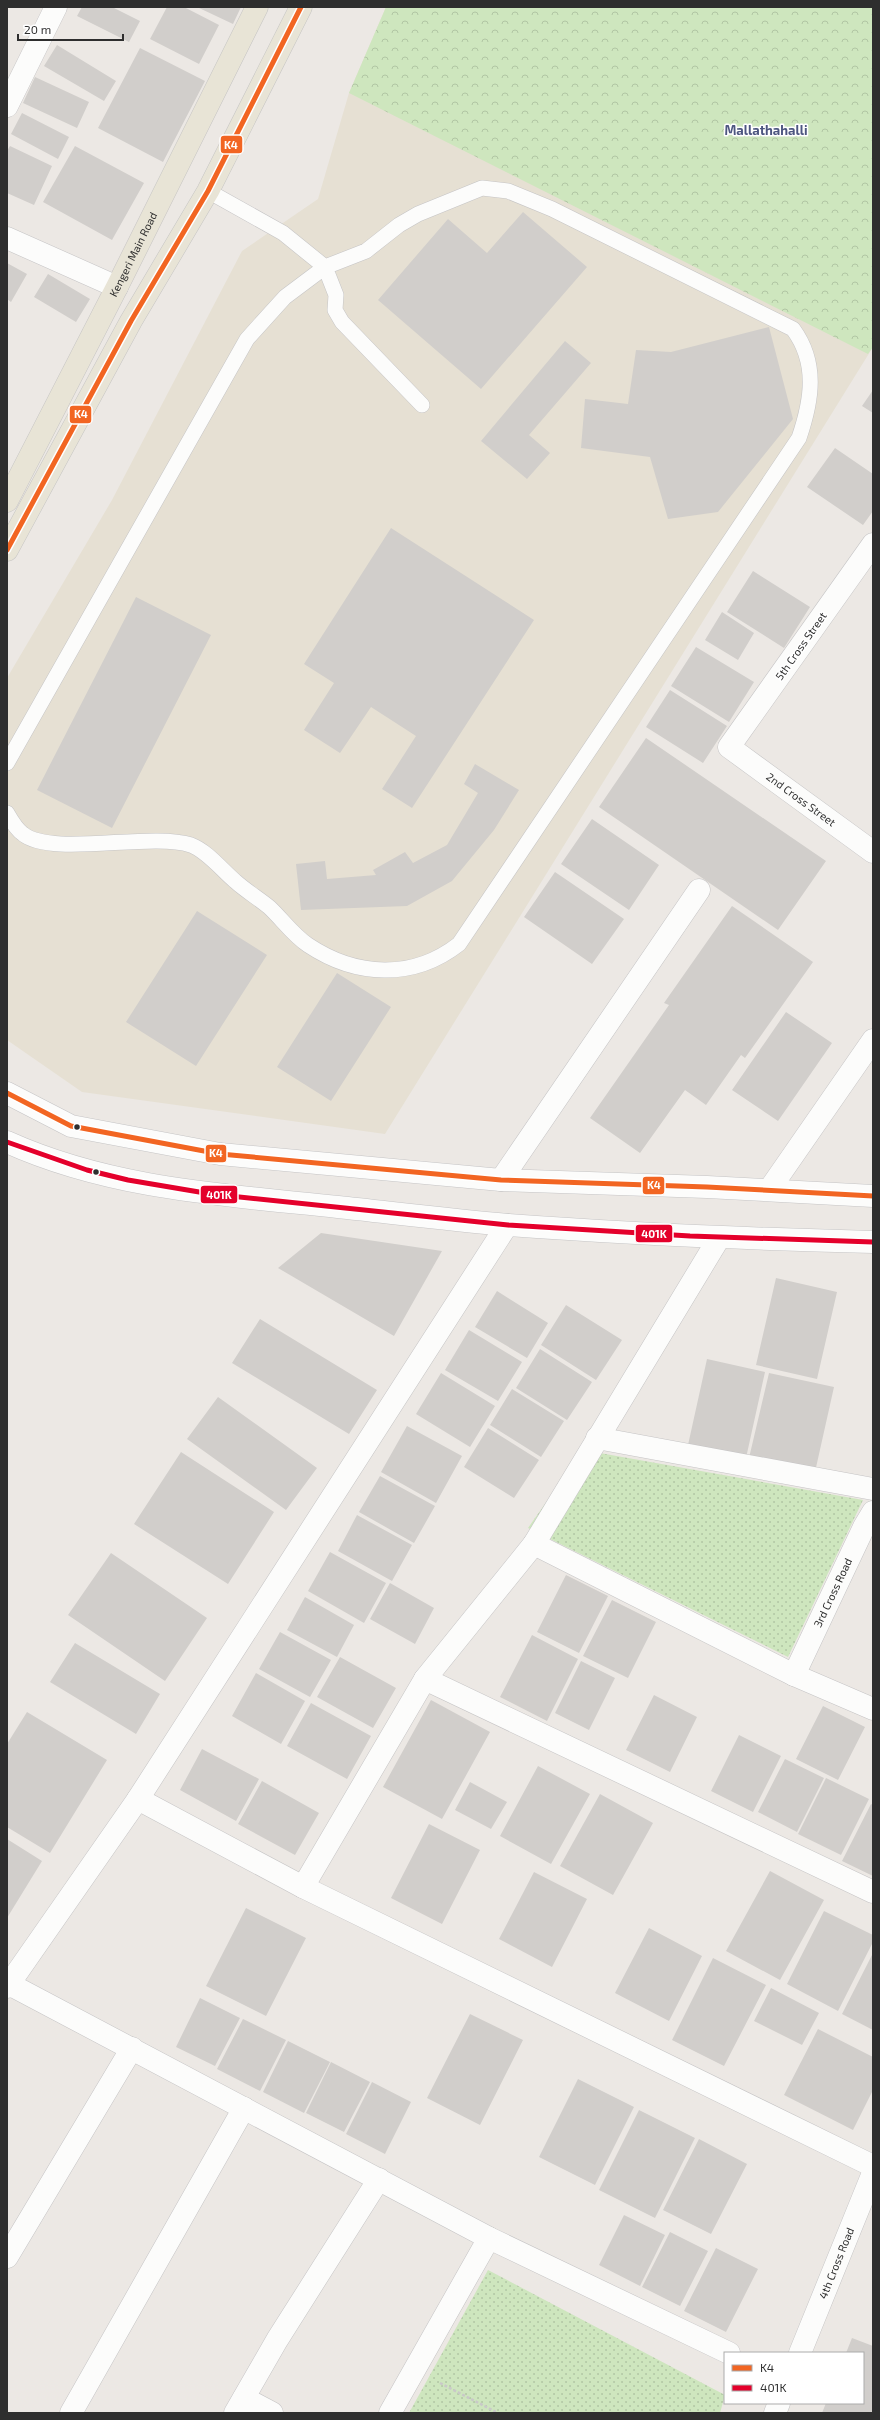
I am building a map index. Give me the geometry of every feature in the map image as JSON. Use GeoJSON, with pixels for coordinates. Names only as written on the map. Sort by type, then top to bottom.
{"type":"FeatureCollection","features":[{"type":"Feature","properties":{"kind":"main road","name":"Kengeri Main Road"},"geometry":{"type":"LineString","coordinates":[[7,501],[118,287],[257,7]]}},
{"type":"Feature","properties":{"kind":"main road"},"geometry":{"type":"LineString","coordinates":[[7,550],[131,321],[208,191],[301,7]]}},
{"type":"Feature","properties":{"kind":"street"},"geometry":{"type":"LineString","coordinates":[[7,106],[56,7]]}},
{"type":"Feature","properties":{"kind":"street"},"geometry":{"type":"LineString","coordinates":[[7,238],[118,287]]}},
{"type":"Feature","properties":{"kind":"street","name":"5th Cross Street"},"geometry":{"type":"LineString","coordinates":[[729,747],[872,548]]}},
{"type":"Feature","properties":{"kind":"street","name":"2nd Cross Street"},"geometry":{"type":"LineString","coordinates":[[729,747],[873,852]]}},
{"type":"Feature","properties":{"kind":"street"},"geometry":{"type":"LineString","coordinates":[[501,1180],[699,890]]}},
{"type":"Feature","properties":{"kind":"street"},"geometry":{"type":"LineString","coordinates":[[769,1190],[873,1040]]}},
{"type":"Feature","properties":{"kind":"street"},"geometry":{"type":"LineString","coordinates":[[7,1093],[71,1126],[220,1154],[501,1180],[769,1190],[873,1196]]}},
{"type":"Feature","properties":{"kind":"street"},"geometry":{"type":"LineString","coordinates":[[7,1142],[76,1168],[126,1181],[204,1193],[507,1225],[720,1238],[873,1242]]}},
{"type":"Feature","properties":{"kind":"street"},"geometry":{"type":"LineString","coordinates":[[507,1225],[138,1799],[8,1985],[132,2048],[489,2238],[727,2352]]}},
{"type":"Feature","properties":{"kind":"street"},"geometry":{"type":"LineString","coordinates":[[303,1887],[425,1679],[534,1544],[597,1438],[720,1238]]}},
{"type":"Feature","properties":{"kind":"street"},"geometry":{"type":"LineString","coordinates":[[597,1438],[873,1489]]}},
{"type":"Feature","properties":{"kind":"street","name":"3rd Cross Road"},"geometry":{"type":"LineString","coordinates":[[794,1674],[873,1512]]}},
{"type":"Feature","properties":{"kind":"street"},"geometry":{"type":"LineString","coordinates":[[534,1544],[794,1674],[873,1710]]}},
{"type":"Feature","properties":{"kind":"street"},"geometry":{"type":"LineString","coordinates":[[425,1679],[873,1892]]}},
{"type":"Feature","properties":{"kind":"street"},"geometry":{"type":"LineString","coordinates":[[138,1799],[303,1887],[873,2166]]}},
{"type":"Feature","properties":{"kind":"street"},"geometry":{"type":"LineString","coordinates":[[7,2257],[132,2048]]}},
{"type":"Feature","properties":{"kind":"street"},"geometry":{"type":"LineString","coordinates":[[71,2413],[244,2108]]}},
{"type":"Feature","properties":{"kind":"street","name":"4th Cross Road"},"geometry":{"type":"LineString","coordinates":[[800,2352],[873,2173]]}},
{"type":"Feature","properties":{"kind":"street"},"geometry":{"type":"LineString","coordinates":[[272,2413],[240,2405],[276,2340],[379,2179]]}},
{"type":"Feature","properties":{"kind":"street"},"geometry":{"type":"LineString","coordinates":[[390,2413],[489,2238]]}},
{"type":"Feature","properties":{"kind":"street"},"geometry":{"type":"LineString","coordinates":[[774,2413],[778,2404]]}},
{"type":"Feature","properties":{"kind":"lane"},"geometry":{"type":"LineString","coordinates":[[7,763],[247,339],[285,298],[325,267],[366,251],[399,225],[461,196],[482,188],[508,191],[552,209],[793,329],[804,343],[809,364],[811,383],[809,410],[795,444],[459,944],[443,956],[406,970],[379,971],[344,961],[307,945],[269,907],[192,846],[173,841],[84,844],[44,841],[24,835],[7,813]]}},
{"type":"Feature","properties":{"kind":"lane"},"geometry":{"type":"LineString","coordinates":[[208,191],[283,233],[325,267],[336,295],[335,310],[342,322],[422,405]]}},
{"type":"Feature","properties":{"kind":"path"},"geometry":{"type":"LineString","coordinates":[[415,2369],[498,2413]]}},
{"type":"Feature","properties":{"kind":"shaded area"},"geometry":{"type":"Polygon","coordinates":[[[386,7],[873,7],[873,347],[385,1134],[82,1092],[7,1040],[7,678],[112,500],[242,251],[318,199],[349,93],[386,7]]]}},
{"type":"Feature","properties":{"kind":"green space"},"geometry":{"type":"Polygon","coordinates":[[[386,7],[873,7],[873,347],[868,354],[349,93],[386,7]]]}},
{"type":"Feature","properties":{"kind":"green space"},"geometry":{"type":"Polygon","coordinates":[[[583,1450],[863,1500],[788,1657],[528,1528],[583,1450]]]}},
{"type":"Feature","properties":{"kind":"green space"},"geometry":{"type":"Polygon","coordinates":[[[488,2270],[724,2394],[720,2413],[409,2413],[488,2270]]]}},
{"type":"Feature","properties":{"kind":"building"},"geometry":{"type":"Polygon","coordinates":[[[82,7],[112,7],[140,21],[129,42],[77,16],[82,7]]]}},
{"type":"Feature","properties":{"kind":"building"},"geometry":{"type":"Polygon","coordinates":[[[167,7],[184,7],[219,25],[199,64],[150,39],[167,7]]]}},
{"type":"Feature","properties":{"kind":"building"},"geometry":{"type":"Polygon","coordinates":[[[197,7],[241,7],[233,24],[197,7]]]}},
{"type":"Feature","properties":{"kind":"building"},"geometry":{"type":"Polygon","coordinates":[[[57,45],[116,81],[104,101],[44,66],[57,45]]]}},
{"type":"Feature","properties":{"kind":"building"},"geometry":{"type":"Polygon","coordinates":[[[140,48],[205,81],[163,162],[98,128],[140,48]]]}},
{"type":"Feature","properties":{"kind":"building"},"geometry":{"type":"Polygon","coordinates":[[[35,77],[89,102],[77,128],[23,103],[35,77]]]}},
{"type":"Feature","properties":{"kind":"building"},"geometry":{"type":"Polygon","coordinates":[[[22,113],[69,137],[58,159],[11,134],[22,113]]]}},
{"type":"Feature","properties":{"kind":"building"},"geometry":{"type":"Polygon","coordinates":[[[10,146],[52,166],[34,205],[7,193],[7,151],[10,146]]]}},
{"type":"Feature","properties":{"kind":"building"},"geometry":{"type":"Polygon","coordinates":[[[75,146],[144,183],[112,240],[43,202],[75,146]]]}},
{"type":"Feature","properties":{"kind":"building"},"geometry":{"type":"Polygon","coordinates":[[[523,212],[587,267],[481,389],[378,300],[448,219],[487,253],[523,212]]]}},
{"type":"Feature","properties":{"kind":"building"},"geometry":{"type":"Polygon","coordinates":[[[7,263],[27,274],[11,302],[7,299],[7,263]]]}},
{"type":"Feature","properties":{"kind":"building"},"geometry":{"type":"Polygon","coordinates":[[[48,274],[90,299],[76,322],[34,297],[48,274]]]}},
{"type":"Feature","properties":{"kind":"building"},"geometry":{"type":"Polygon","coordinates":[[[769,327],[793,419],[718,512],[668,519],[650,457],[581,448],[585,399],[628,404],[636,350],[671,352],[769,327]]]}},
{"type":"Feature","properties":{"kind":"building"},"geometry":{"type":"Polygon","coordinates":[[[565,341],[591,363],[529,435],[550,453],[527,479],[481,441],[565,341]]]}},
{"type":"Feature","properties":{"kind":"building"},"geometry":{"type":"Polygon","coordinates":[[[873,390],[873,413],[862,406],[873,390]]]}},
{"type":"Feature","properties":{"kind":"building"},"geometry":{"type":"Polygon","coordinates":[[[835,448],[873,474],[873,511],[863,525],[807,487],[835,448]]]}},
{"type":"Feature","properties":{"kind":"building"},"geometry":{"type":"Polygon","coordinates":[[[391,528],[534,620],[412,808],[382,789],[416,736],[371,707],[340,753],[304,730],[334,683],[304,664],[391,528]]]}},
{"type":"Feature","properties":{"kind":"building"},"geometry":{"type":"Polygon","coordinates":[[[753,571],[810,607],[784,648],[727,612],[753,571]]]}},
{"type":"Feature","properties":{"kind":"building"},"geometry":{"type":"Polygon","coordinates":[[[136,597],[211,635],[112,828],[37,790],[136,597]]]}},
{"type":"Feature","properties":{"kind":"building"},"geometry":{"type":"Polygon","coordinates":[[[722,612],[754,633],[738,660],[705,640],[722,612]]]}},
{"type":"Feature","properties":{"kind":"building"},"geometry":{"type":"Polygon","coordinates":[[[696,647],[754,682],[729,722],[671,686],[696,647]]]}},
{"type":"Feature","properties":{"kind":"building"},"geometry":{"type":"Polygon","coordinates":[[[670,690],[727,726],[703,763],[646,727],[670,690]]]}},
{"type":"Feature","properties":{"kind":"building"},"geometry":{"type":"Polygon","coordinates":[[[646,738],[826,861],[778,930],[599,807],[646,738]]]}},
{"type":"Feature","properties":{"kind":"building"},"geometry":{"type":"Polygon","coordinates":[[[475,764],[519,790],[494,830],[452,881],[407,906],[301,910],[296,864],[325,861],[327,879],[376,875],[373,870],[405,852],[413,863],[447,845],[478,793],[464,784],[475,764]]]}},
{"type":"Feature","properties":{"kind":"building"},"geometry":{"type":"Polygon","coordinates":[[[592,819],[659,865],[629,910],[561,864],[592,819]]]}},
{"type":"Feature","properties":{"kind":"building"},"geometry":{"type":"Polygon","coordinates":[[[555,872],[624,919],[592,964],[524,917],[555,872]]]}},
{"type":"Feature","properties":{"kind":"building"},"geometry":{"type":"Polygon","coordinates":[[[732,906],[813,962],[745,1058],[741,1055],[706,1105],[685,1090],[640,1153],[590,1118],[669,1005],[664,1003],[732,906]]]}},
{"type":"Feature","properties":{"kind":"building"},"geometry":{"type":"Polygon","coordinates":[[[197,911],[267,955],[196,1066],[126,1022],[197,911]]]}},
{"type":"Feature","properties":{"kind":"building"},"geometry":{"type":"Polygon","coordinates":[[[337,973],[391,1007],[331,1101],[277,1067],[337,973]]]}},
{"type":"Feature","properties":{"kind":"building"},"geometry":{"type":"Polygon","coordinates":[[[786,1012],[832,1043],[778,1121],[732,1090],[786,1012]]]}},
{"type":"Feature","properties":{"kind":"building"},"geometry":{"type":"Polygon","coordinates":[[[321,1233],[442,1251],[394,1336],[278,1268],[321,1233]]]}},
{"type":"Feature","properties":{"kind":"building"},"geometry":{"type":"Polygon","coordinates":[[[776,1278],[837,1292],[817,1379],[756,1365],[776,1278]]]}},
{"type":"Feature","properties":{"kind":"building"},"geometry":{"type":"Polygon","coordinates":[[[497,1291],[548,1323],[527,1358],[475,1327],[497,1291]]]}},
{"type":"Feature","properties":{"kind":"building"},"geometry":{"type":"Polygon","coordinates":[[[566,1305],[622,1340],[596,1380],[541,1345],[566,1305]]]}},
{"type":"Feature","properties":{"kind":"building"},"geometry":{"type":"Polygon","coordinates":[[[260,1319],[377,1390],[349,1434],[232,1363],[260,1319]]]}},
{"type":"Feature","properties":{"kind":"building"},"geometry":{"type":"Polygon","coordinates":[[[469,1330],[522,1362],[498,1401],[445,1370],[469,1330]]]}},
{"type":"Feature","properties":{"kind":"building"},"geometry":{"type":"Polygon","coordinates":[[[540,1349],[592,1382],[567,1420],[516,1388],[540,1349]]]}},
{"type":"Feature","properties":{"kind":"building"},"geometry":{"type":"Polygon","coordinates":[[[707,1359],[765,1372],[746,1458],[688,1445],[707,1359]]]}},
{"type":"Feature","properties":{"kind":"building"},"geometry":{"type":"Polygon","coordinates":[[[441,1373],[495,1406],[470,1447],[416,1414],[441,1373]]]}},
{"type":"Feature","properties":{"kind":"building"},"geometry":{"type":"Polygon","coordinates":[[[769,1373],[834,1387],[815,1472],[749,1458],[769,1373]]]}},
{"type":"Feature","properties":{"kind":"building"},"geometry":{"type":"Polygon","coordinates":[[[512,1389],[564,1421],[541,1457],[490,1425],[512,1389]]]}},
{"type":"Feature","properties":{"kind":"building"},"geometry":{"type":"Polygon","coordinates":[[[218,1397],[317,1468],[286,1510],[187,1439],[218,1397]]]}},
{"type":"Feature","properties":{"kind":"building"},"geometry":{"type":"Polygon","coordinates":[[[407,1426],[462,1456],[436,1503],[381,1472],[407,1426]]]}},
{"type":"Feature","properties":{"kind":"building"},"geometry":{"type":"Polygon","coordinates":[[[488,1428],[539,1460],[514,1498],[464,1467],[488,1428]]]}},
{"type":"Feature","properties":{"kind":"building"},"geometry":{"type":"Polygon","coordinates":[[[181,1452],[274,1512],[228,1584],[134,1524],[181,1452]]]}},
{"type":"Feature","properties":{"kind":"building"},"geometry":{"type":"Polygon","coordinates":[[[380,1476],[435,1506],[414,1543],[359,1512],[380,1476]]]}},
{"type":"Feature","properties":{"kind":"building"},"geometry":{"type":"Polygon","coordinates":[[[357,1515],[412,1545],[392,1581],[338,1551],[357,1515]]]}},
{"type":"Feature","properties":{"kind":"building"},"geometry":{"type":"Polygon","coordinates":[[[330,1552],[386,1583],[364,1623],[308,1591],[330,1552]]]}},
{"type":"Feature","properties":{"kind":"building"},"geometry":{"type":"Polygon","coordinates":[[[111,1553],[207,1618],[165,1681],[68,1615],[111,1553]]]}},
{"type":"Feature","properties":{"kind":"building"},"geometry":{"type":"Polygon","coordinates":[[[566,1575],[608,1596],[579,1653],[537,1632],[566,1575]]]}},
{"type":"Feature","properties":{"kind":"building"},"geometry":{"type":"Polygon","coordinates":[[[390,1583],[434,1608],[415,1644],[370,1619],[390,1583]]]}},
{"type":"Feature","properties":{"kind":"building"},"geometry":{"type":"Polygon","coordinates":[[[305,1597],[354,1625],[337,1657],[287,1630],[305,1597]]]}},
{"type":"Feature","properties":{"kind":"building"},"geometry":{"type":"Polygon","coordinates":[[[612,1600],[656,1622],[628,1678],[583,1656],[612,1600]]]}},
{"type":"Feature","properties":{"kind":"building"},"geometry":{"type":"Polygon","coordinates":[[[280,1632],[331,1660],[310,1697],[259,1669],[280,1632]]]}},
{"type":"Feature","properties":{"kind":"building"},"geometry":{"type":"Polygon","coordinates":[[[532,1635],[578,1659],[547,1721],[500,1697],[532,1635]]]}},
{"type":"Feature","properties":{"kind":"building"},"geometry":{"type":"Polygon","coordinates":[[[75,1643],[160,1694],[136,1734],[50,1682],[75,1643]]]}},
{"type":"Feature","properties":{"kind":"building"},"geometry":{"type":"Polygon","coordinates":[[[340,1657],[396,1688],[373,1728],[317,1697],[340,1657]]]}},
{"type":"Feature","properties":{"kind":"building"},"geometry":{"type":"Polygon","coordinates":[[[581,1661],[615,1678],[589,1730],[555,1713],[581,1661]]]}},
{"type":"Feature","properties":{"kind":"building"},"geometry":{"type":"Polygon","coordinates":[[[256,1673],[305,1701],[281,1744],[232,1716],[256,1673]]]}},
{"type":"Feature","properties":{"kind":"building"},"geometry":{"type":"Polygon","coordinates":[[[654,1695],[697,1717],[670,1772],[626,1750],[654,1695]]]}},
{"type":"Feature","properties":{"kind":"building"},"geometry":{"type":"Polygon","coordinates":[[[431,1700],[490,1732],[442,1819],[383,1787],[431,1700]]]}},
{"type":"Feature","properties":{"kind":"building"},"geometry":{"type":"Polygon","coordinates":[[[311,1703],[371,1736],[347,1779],[287,1746],[311,1703]]]}},
{"type":"Feature","properties":{"kind":"building"},"geometry":{"type":"Polygon","coordinates":[[[823,1706],[865,1727],[838,1780],[796,1759],[823,1706]]]}},
{"type":"Feature","properties":{"kind":"building"},"geometry":{"type":"Polygon","coordinates":[[[27,1712],[107,1760],[50,1853],[7,1827],[7,1744],[27,1712]]]}},
{"type":"Feature","properties":{"kind":"building"},"geometry":{"type":"Polygon","coordinates":[[[739,1735],[781,1756],[753,1812],[711,1791],[739,1735]]]}},
{"type":"Feature","properties":{"kind":"building"},"geometry":{"type":"Polygon","coordinates":[[[202,1749],[259,1779],[236,1821],[180,1790],[202,1749]]]}},
{"type":"Feature","properties":{"kind":"building"},"geometry":{"type":"Polygon","coordinates":[[[785,1759],[824,1778],[797,1832],[758,1812],[785,1759]]]}},
{"type":"Feature","properties":{"kind":"building"},"geometry":{"type":"Polygon","coordinates":[[[538,1766],[590,1794],[551,1864],[500,1836],[538,1766]]]}},
{"type":"Feature","properties":{"kind":"building"},"geometry":{"type":"Polygon","coordinates":[[[826,1778],[869,1799],[841,1855],[798,1834],[826,1778]]]}},
{"type":"Feature","properties":{"kind":"building"},"geometry":{"type":"Polygon","coordinates":[[[262,1781],[319,1813],[295,1855],[238,1824],[262,1781]]]}},
{"type":"Feature","properties":{"kind":"building"},"geometry":{"type":"Polygon","coordinates":[[[470,1782],[507,1802],[491,1829],[455,1810],[470,1782]]]}},
{"type":"Feature","properties":{"kind":"building"},"geometry":{"type":"Polygon","coordinates":[[[600,1794],[653,1823],[613,1895],[560,1866],[600,1794]]]}},
{"type":"Feature","properties":{"kind":"building"},"geometry":{"type":"Polygon","coordinates":[[[871,1804],[873,1805],[873,1876],[842,1861],[871,1804]]]}},
{"type":"Feature","properties":{"kind":"building"},"geometry":{"type":"Polygon","coordinates":[[[429,1824],[480,1850],[442,1924],[391,1898],[429,1824]]]}},
{"type":"Feature","properties":{"kind":"building"},"geometry":{"type":"Polygon","coordinates":[[[7,1839],[42,1861],[7,1918],[7,1839]]]}},
{"type":"Feature","properties":{"kind":"building"},"geometry":{"type":"Polygon","coordinates":[[[770,1871],[824,1900],[780,1980],[726,1951],[770,1871]]]}},
{"type":"Feature","properties":{"kind":"building"},"geometry":{"type":"Polygon","coordinates":[[[534,1872],[587,1899],[552,1967],[499,1939],[534,1872]]]}},
{"type":"Feature","properties":{"kind":"building"},"geometry":{"type":"Polygon","coordinates":[[[246,1908],[306,1938],[266,2016],[206,1986],[246,1908]]]}},
{"type":"Feature","properties":{"kind":"building"},"geometry":{"type":"Polygon","coordinates":[[[824,1911],[873,1935],[873,1942],[838,2011],[787,1984],[824,1911]]]}},
{"type":"Feature","properties":{"kind":"building"},"geometry":{"type":"Polygon","coordinates":[[[649,1928],[702,1956],[669,2021],[615,1993],[649,1928]]]}},
{"type":"Feature","properties":{"kind":"building"},"geometry":{"type":"Polygon","coordinates":[[[873,1953],[873,2030],[842,2014],[873,1953]]]}},
{"type":"Feature","properties":{"kind":"building"},"geometry":{"type":"Polygon","coordinates":[[[713,1958],[766,1985],[724,2066],[672,2040],[713,1958]]]}},
{"type":"Feature","properties":{"kind":"building"},"geometry":{"type":"Polygon","coordinates":[[[771,1988],[819,2013],[802,2045],[754,2021],[771,1988]]]}},
{"type":"Feature","properties":{"kind":"building"},"geometry":{"type":"Polygon","coordinates":[[[200,1998],[240,2018],[215,2066],[176,2047],[200,1998]]]}},
{"type":"Feature","properties":{"kind":"building"},"geometry":{"type":"Polygon","coordinates":[[[470,2014],[523,2040],[480,2125],[427,2098],[470,2014]]]}},
{"type":"Feature","properties":{"kind":"building"},"geometry":{"type":"Polygon","coordinates":[[[243,2019],[286,2040],[260,2091],[217,2069],[243,2019]]]}},
{"type":"Feature","properties":{"kind":"building"},"geometry":{"type":"Polygon","coordinates":[[[818,2029],[873,2057],[873,2090],[853,2130],[784,2095],[818,2029]]]}},
{"type":"Feature","properties":{"kind":"building"},"geometry":{"type":"Polygon","coordinates":[[[288,2041],[330,2062],[304,2113],[263,2092],[288,2041]]]}},
{"type":"Feature","properties":{"kind":"building"},"geometry":{"type":"Polygon","coordinates":[[[331,2062],[370,2082],[344,2132],[306,2113],[331,2062]]]}},
{"type":"Feature","properties":{"kind":"building"},"geometry":{"type":"Polygon","coordinates":[[[578,2079],[634,2107],[595,2185],[539,2157],[578,2079]]]}},
{"type":"Feature","properties":{"kind":"building"},"geometry":{"type":"Polygon","coordinates":[[[372,2082],[411,2102],[385,2154],[346,2134],[372,2082]]]}},
{"type":"Feature","properties":{"kind":"building"},"geometry":{"type":"Polygon","coordinates":[[[639,2110],[695,2138],[655,2218],[599,2190],[639,2110]]]}},
{"type":"Feature","properties":{"kind":"building"},"geometry":{"type":"Polygon","coordinates":[[[699,2139],[747,2164],[711,2234],[663,2210],[699,2139]]]}},
{"type":"Feature","properties":{"kind":"building"},"geometry":{"type":"Polygon","coordinates":[[[624,2215],[665,2235],[640,2286],[599,2265],[624,2215]]]}},
{"type":"Feature","properties":{"kind":"building"},"geometry":{"type":"Polygon","coordinates":[[[670,2232],[708,2251],[680,2306],[642,2287],[670,2232]]]}},
{"type":"Feature","properties":{"kind":"building"},"geometry":{"type":"Polygon","coordinates":[[[716,2248],[758,2269],[726,2332],[684,2311],[716,2248]]]}},
{"type":"Feature","properties":{"kind":"building"},"geometry":{"type":"Polygon","coordinates":[[[852,2338],[873,2346],[873,2413],[822,2413],[826,2404],[864,2404],[864,2352],[846,2352],[852,2338]]]}},
{"type":"Feature","properties":{"kind":"transit line","name":"K4"},"geometry":{"type":"LineString","coordinates":[[7,550],[131,321],[208,191],[301,7]]}},
{"type":"Feature","properties":{"kind":"transit line","name":"K4"},"geometry":{"type":"LineString","coordinates":[[7,1093],[71,1126],[220,1154],[501,1180],[707,1187],[873,1196]]}},
{"type":"Feature","properties":{"kind":"transit line","name":"401K"},"geometry":{"type":"LineString","coordinates":[[7,1142],[87,1170],[128,1180],[211,1194],[508,1225],[690,1236],[873,1242]]}},
{"type":"Feature","properties":{"kind":"district","name":"Mallathahalli"},"geometry":{"type":"Point","coordinates":[766,130]}}]}
